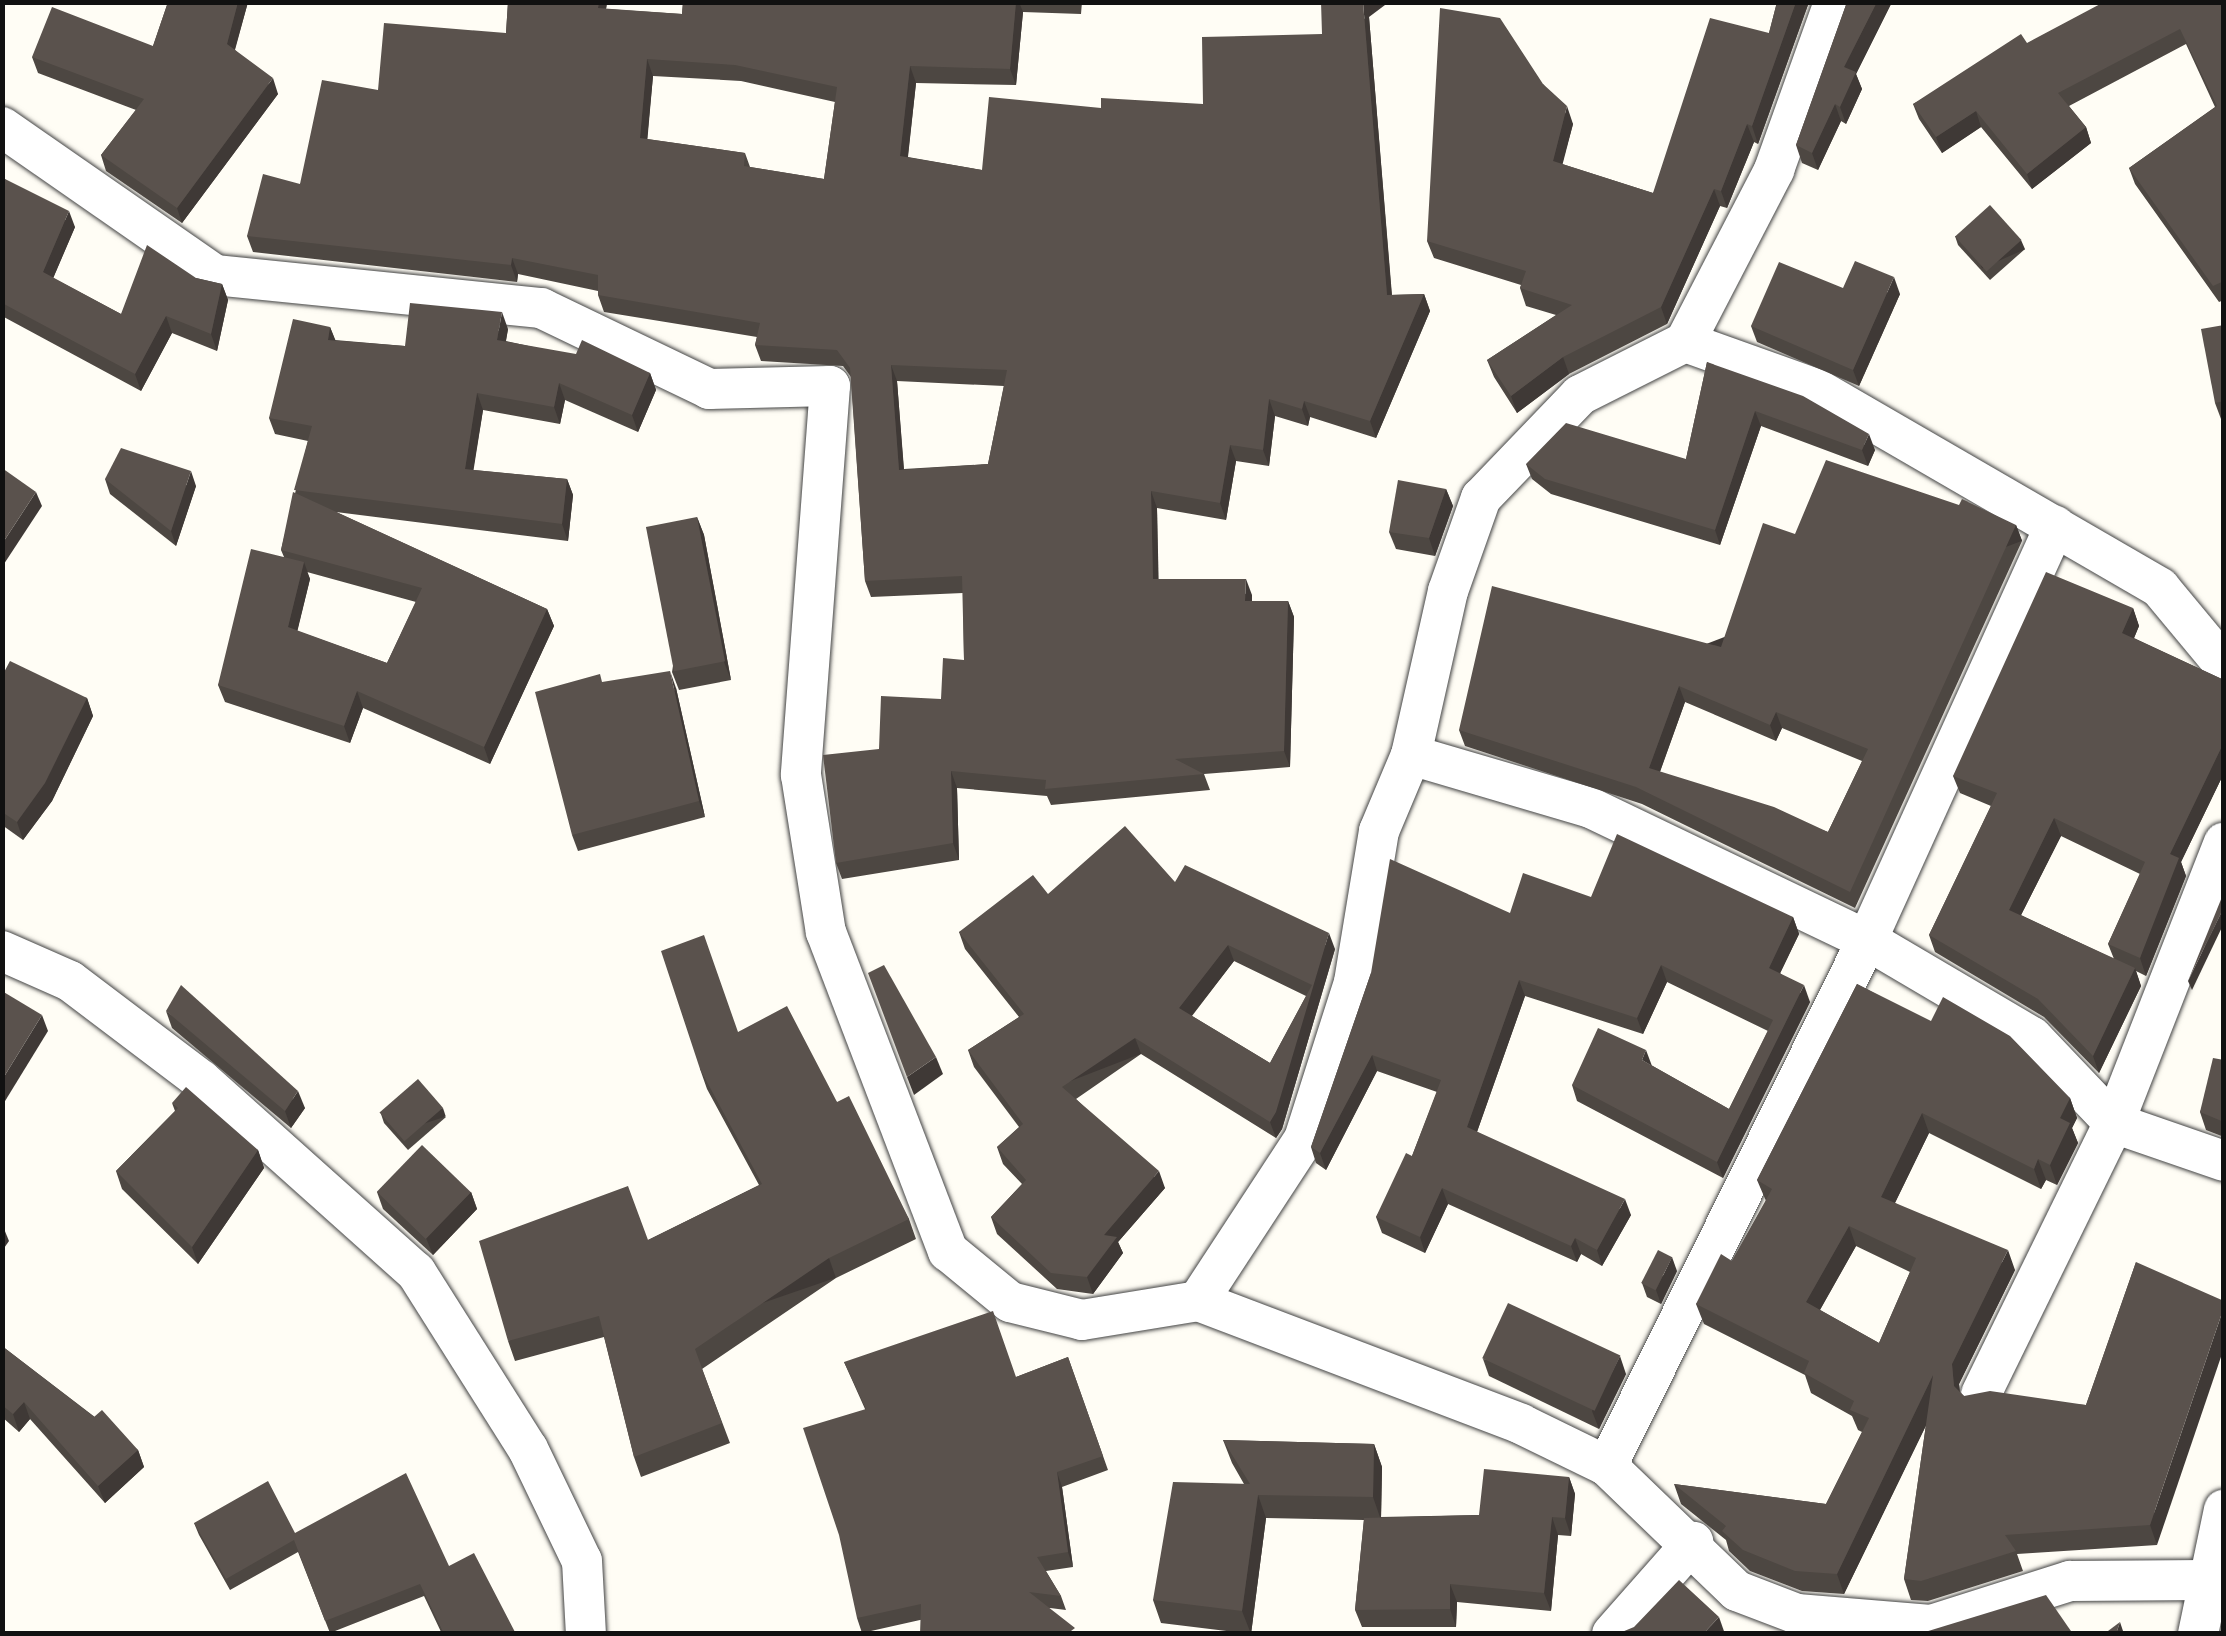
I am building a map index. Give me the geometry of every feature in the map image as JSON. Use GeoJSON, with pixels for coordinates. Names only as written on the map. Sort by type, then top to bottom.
{"type":"FeatureCollection","features":[{"type":"Feature","properties":{"kind":"street"},"geometry":{"type":"LineString","coordinates":[[1198,1301],[1304,1139],[1354,982],[1378,831],[1411,755],[1448,591],[1481,498],[1580,395],[1685,342],[1774,170],[1834,2]]}},
{"type":"Feature","properties":{"kind":"street"},"geometry":{"type":"LineString","coordinates":[[2,126],[215,276],[541,308],[708,389],[830,386],[801,775],[826,932],[948,1251],[1010,1302],[1082,1320],[1198,1301],[1521,1424],[1607,1466],[1692,1542],[1737,1591],[1797,1614],[1869,1624],[1931,1625],[2070,1580],[2205,1580]]}},
{"type":"Feature","properties":{"kind":"street"},"geometry":{"type":"LineString","coordinates":[[1685,342],[1819,390],[2160,588],[2224,664]]}},
{"type":"Feature","properties":{"kind":"street"},"geometry":{"type":"LineString","coordinates":[[1607,1466],[1867,940],[2055,526]]}},
{"type":"Feature","properties":{"kind":"street"},"geometry":{"type":"LineString","coordinates":[[1411,755],[1591,808],[1867,940],[2032,1038],[2114,1124],[2224,1161]]}},
{"type":"Feature","properties":{"kind":"street"},"geometry":{"type":"LineString","coordinates":[[1981,1394],[2114,1124],[2224,843]]}},
{"type":"Feature","properties":{"kind":"street"},"geometry":{"type":"LineString","coordinates":[[2,951],[70,981],[201,1080],[416,1272],[528,1448],[582,1561],[586,1634]]}},
{"type":"Feature","properties":{"kind":"street"},"geometry":{"type":"LineString","coordinates":[[2198,1634],[2205,1580],[2224,1510]]}},
{"type":"Feature","properties":{"kind":"street"},"geometry":{"type":"LineString","coordinates":[[1612,1634],[1692,1542]]}},
{"type":"Feature","properties":{"kind":"building"},"geometry":{"type":"Polygon","coordinates":[[[168,2],[238,2],[227,44],[273,78],[177,208],[101,155],[144,99],[32,57],[52,7],[153,46],[168,2]]]}},
{"type":"Feature","properties":{"kind":"building"},"geometry":{"type":"Polygon","coordinates":[[[508,2],[599,2],[598,8],[682,14],[683,2],[1016,2],[1010,69],[910,66],[900,156],[982,170],[989,97],[1101,108],[1101,98],[1203,104],[1202,37],[1322,34],[1321,2],[1363,2],[1387,295],[1424,294],[1370,421],[1304,401],[1302,409],[1269,399],[1263,450],[1230,445],[1220,503],[1151,491],[1153,579],[1246,579],[1245,601],[1288,601],[1284,751],[1175,759],[1204,774],[1045,789],[1046,780],[951,771],[953,843],[836,863],[823,755],[879,749],[881,696],[941,699],[943,658],[964,660],[962,576],[865,581],[850,368],[837,350],[755,345],[760,323],[598,295],[598,275],[512,258],[511,265],[247,236],[263,174],[300,184],[322,80],[378,90],[384,23],[506,33],[508,2]],[[647,59],[640,138],[745,153],[744,166],[824,179],[837,87],[735,65],[647,59]],[[891,365],[899,470],[988,464],[1007,370],[891,365]]]}},
{"type":"Feature","properties":{"kind":"building"},"geometry":{"type":"Polygon","coordinates":[[[1777,2],[1796,2],[1752,126],[1747,124],[1721,191],[1714,189],[1661,307],[1563,357],[1511,396],[1487,360],[1572,305],[1520,288],[1526,271],[1427,241],[1440,8],[1500,18],[1543,84],[1567,106],[1553,161],[1653,193],[1710,18],[1769,33],[1777,2]]]}},
{"type":"Feature","properties":{"kind":"building"},"geometry":{"type":"Polygon","coordinates":[[[1847,2],[1877,2],[1844,67],[1856,72],[1840,107],[1835,104],[1812,153],[1796,145],[1847,2]]]}},
{"type":"Feature","properties":{"kind":"building"},"geometry":{"type":"Polygon","coordinates":[[[2104,2],[2224,2],[2224,281],[2213,286],[2129,168],[2217,106],[2180,29],[2058,93],[2086,127],[2027,174],[1976,111],[1936,137],[1913,104],[2021,34],[2027,43],[2104,2]]]}},
{"type":"Feature","properties":{"kind":"building"},"geometry":{"type":"Polygon","coordinates":[[[3,178],[69,211],[43,272],[121,314],[147,245],[196,278],[222,284],[211,334],[166,316],[135,374],[2,303],[3,178]]]}},
{"type":"Feature","properties":{"kind":"building"},"geometry":{"type":"Polygon","coordinates":[[[1990,205],[2021,240],[1987,271],[1955,236],[1990,205]]]}},
{"type":"Feature","properties":{"kind":"building"},"geometry":{"type":"Polygon","coordinates":[[[1855,261],[1894,277],[1853,370],[1751,326],[1779,262],[1843,288],[1855,261]]]}},
{"type":"Feature","properties":{"kind":"building"},"geometry":{"type":"Polygon","coordinates":[[[410,303],[502,312],[497,340],[576,354],[582,340],[650,373],[632,415],[559,383],[554,407],[477,393],[465,469],[567,479],[562,524],[294,490],[312,426],[269,418],[293,319],[330,327],[328,340],[405,346],[410,303]]]}},
{"type":"Feature","properties":{"kind":"building"},"geometry":{"type":"Polygon","coordinates":[[[2224,325],[2224,401],[2215,403],[2201,329],[2224,325]]]}},
{"type":"Feature","properties":{"kind":"building"},"geometry":{"type":"Polygon","coordinates":[[[1707,362],[1803,396],[1869,434],[1862,450],[1755,411],[1715,530],[1545,479],[1526,464],[1566,423],[1686,459],[1707,362]]]}},
{"type":"Feature","properties":{"kind":"building"},"geometry":{"type":"Polygon","coordinates":[[[121,448],[191,471],[171,531],[105,479],[121,448]]]}},
{"type":"Feature","properties":{"kind":"building"},"geometry":{"type":"Polygon","coordinates":[[[1826,460],[1959,505],[1962,499],[2016,525],[1850,892],[1636,787],[1459,730],[1492,586],[1721,647],[1763,523],[1795,534],[1826,460]],[[1679,686],[1649,768],[1774,807],[1828,832],[1868,749],[1776,712],[1770,725],[1679,686]]]}},
{"type":"Feature","properties":{"kind":"building"},"geometry":{"type":"Polygon","coordinates":[[[2,468],[36,492],[2,544],[2,468]]]}},
{"type":"Feature","properties":{"kind":"building"},"geometry":{"type":"Polygon","coordinates":[[[1398,480],[1446,489],[1429,538],[1389,532],[1398,480]]]}},
{"type":"Feature","properties":{"kind":"building"},"geometry":{"type":"Polygon","coordinates":[[[293,492],[547,609],[484,747],[357,691],[344,726],[218,685],[251,549],[304,562],[288,627],[387,663],[422,588],[281,550],[293,492]]]}},
{"type":"Feature","properties":{"kind":"building"},"geometry":{"type":"Polygon","coordinates":[[[697,517],[725,661],[674,671],[646,527],[697,517]]]}},
{"type":"Feature","properties":{"kind":"building"},"geometry":{"type":"Polygon","coordinates":[[[2046,572],[2133,608],[2122,633],[2224,680],[2224,742],[2170,854],[2179,858],[2140,958],[2108,944],[2145,862],[2054,818],[2009,910],[2135,968],[2093,1056],[2038,999],[1929,935],[1997,793],[1953,776],[2046,572]]]}},
{"type":"Feature","properties":{"kind":"building"},"geometry":{"type":"Polygon","coordinates":[[[10,661],[87,698],[45,783],[17,822],[2,812],[2,676],[10,661]]]}},
{"type":"Feature","properties":{"kind":"building"},"geometry":{"type":"Polygon","coordinates":[[[670,671],[699,801],[572,835],[535,692],[600,674],[602,682],[670,671]]]}},
{"type":"Feature","properties":{"kind":"building"},"geometry":{"type":"Polygon","coordinates":[[[1125,826],[1175,882],[1185,865],[1329,933],[1270,1122],[1135,1038],[1062,1087],[1159,1171],[1104,1235],[1117,1237],[1087,1277],[1051,1273],[991,1217],[1026,1180],[997,1147],[1023,1124],[968,1050],[1024,1014],[959,932],[1033,875],[1048,894],[1125,826]],[[1228,945],[1179,1008],[1270,1063],[1312,985],[1228,945]]]}},
{"type":"Feature","properties":{"kind":"building"},"geometry":{"type":"Polygon","coordinates":[[[1617,834],[1793,917],[1769,968],[1804,985],[1717,1162],[1572,1085],[1598,1028],[1646,1050],[1642,1060],[1729,1109],[1773,1020],[1661,965],[1637,1018],[1519,980],[1467,1127],[1625,1199],[1597,1250],[1575,1238],[1571,1246],[1442,1188],[1420,1237],[1376,1217],[1406,1153],[1412,1156],[1441,1080],[1372,1055],[1320,1153],[1311,1147],[1371,973],[1390,859],[1510,913],[1523,873],[1591,897],[1617,834]]]}},
{"type":"Feature","properties":{"kind":"building"},"geometry":{"type":"Polygon","coordinates":[[[2224,892],[2224,907],[2188,981],[2224,892]]]}},
{"type":"Feature","properties":{"kind":"building"},"geometry":{"type":"Polygon","coordinates":[[[704,935],[738,1032],[787,1006],[837,1102],[849,1096],[909,1219],[829,1258],[695,1349],[722,1423],[634,1457],[599,1316],[508,1341],[479,1241],[628,1186],[648,1240],[762,1184],[700,1069],[661,951],[704,935]]]}},
{"type":"Feature","properties":{"kind":"building"},"geometry":{"type":"Polygon","coordinates":[[[884,965],[936,1057],[907,1077],[868,973],[884,965]]]}},
{"type":"Feature","properties":{"kind":"building"},"geometry":{"type":"Polygon","coordinates":[[[1857,984],[1931,1021],[1943,997],[2010,1036],[2070,1098],[2060,1118],[2070,1123],[2050,1165],[2038,1159],[2034,1169],[1922,1113],[1881,1197],[2008,1250],[1952,1364],[1954,1386],[1964,1396],[1990,1391],[2086,1405],[2136,1262],[2224,1301],[2150,1525],[2005,1535],[2016,1551],[1921,1581],[1904,1579],[1933,1375],[1837,1574],[1795,1571],[1743,1550],[1722,1531],[1726,1526],[1674,1484],[1826,1504],[1869,1418],[1850,1410],[1854,1401],[1804,1373],[1809,1361],[1696,1304],[1721,1254],[1732,1261],[1772,1189],[1757,1180],[1857,984]],[[1849,1226],[1806,1302],[1879,1343],[1916,1258],[1849,1226]]]}},
{"type":"Feature","properties":{"kind":"building"},"geometry":{"type":"Polygon","coordinates":[[[181,985],[298,1091],[285,1111],[166,1011],[181,985]]]}},
{"type":"Feature","properties":{"kind":"building"},"geometry":{"type":"Polygon","coordinates":[[[2,991],[42,1015],[2,1080],[2,991]]]}},
{"type":"Feature","properties":{"kind":"building"},"geometry":{"type":"Polygon","coordinates":[[[2213,1058],[2224,1060],[2224,1122],[2200,1112],[2213,1058]]]}},
{"type":"Feature","properties":{"kind":"building"},"geometry":{"type":"Polygon","coordinates":[[[418,1079],[443,1108],[404,1141],[380,1112],[418,1079]]]}},
{"type":"Feature","properties":{"kind":"building"},"geometry":{"type":"Polygon","coordinates":[[[186,1087],[258,1150],[192,1247],[116,1171],[178,1108],[172,1103],[186,1087]]]}},
{"type":"Feature","properties":{"kind":"building"},"geometry":{"type":"Polygon","coordinates":[[[422,1145],[471,1192],[426,1239],[377,1192],[422,1145]]]}},
{"type":"Feature","properties":{"kind":"building"},"geometry":{"type":"Polygon","coordinates":[[[1658,1250],[1672,1257],[1655,1290],[1641,1283],[1658,1250]]]}},
{"type":"Feature","properties":{"kind":"building"},"geometry":{"type":"Polygon","coordinates":[[[1508,1303],[1620,1355],[1595,1411],[1482,1358],[1508,1303]]]}},
{"type":"Feature","properties":{"kind":"building"},"geometry":{"type":"Polygon","coordinates":[[[993,1311],[1016,1377],[1068,1357],[1103,1456],[1057,1472],[1068,1552],[1037,1557],[1061,1596],[1029,1592],[1075,1628],[1067,1634],[920,1634],[921,1604],[857,1618],[839,1535],[803,1428],[866,1409],[844,1362],[993,1311]]]}},
{"type":"Feature","properties":{"kind":"building"},"geometry":{"type":"Polygon","coordinates":[[[2,1346],[94,1417],[102,1410],[138,1450],[98,1486],[24,1402],[13,1414],[2,1405],[2,1346]]]}},
{"type":"Feature","properties":{"kind":"building"},"geometry":{"type":"Polygon","coordinates":[[[1223,1440],[1374,1444],[1373,1497],[1258,1495],[1242,1611],[1153,1600],[1173,1482],[1250,1484],[1223,1440]]]}},
{"type":"Feature","properties":{"kind":"building"},"geometry":{"type":"Polygon","coordinates":[[[1484,1469],[1569,1477],[1565,1518],[1552,1517],[1544,1593],[1450,1584],[1450,1609],[1355,1610],[1364,1518],[1479,1515],[1484,1469]]]}},
{"type":"Feature","properties":{"kind":"building"},"geometry":{"type":"Polygon","coordinates":[[[406,1473],[449,1566],[474,1553],[516,1634],[444,1634],[420,1584],[325,1621],[294,1540],[226,1579],[194,1523],[268,1481],[295,1533],[406,1473]]]}},
{"type":"Feature","properties":{"kind":"building"},"geometry":{"type":"Polygon","coordinates":[[[1679,1580],[1719,1617],[1703,1634],[1617,1634],[1634,1627],[1679,1580]]]}},
{"type":"Feature","properties":{"kind":"building"},"geometry":{"type":"Polygon","coordinates":[[[2046,1595],[2073,1634],[1925,1632],[2046,1595]]]}},
{"type":"Feature","properties":{"kind":"building"},"geometry":{"type":"Polygon","coordinates":[[[2120,1622],[2116,1634],[2104,1634],[2120,1622]]]}}]}
